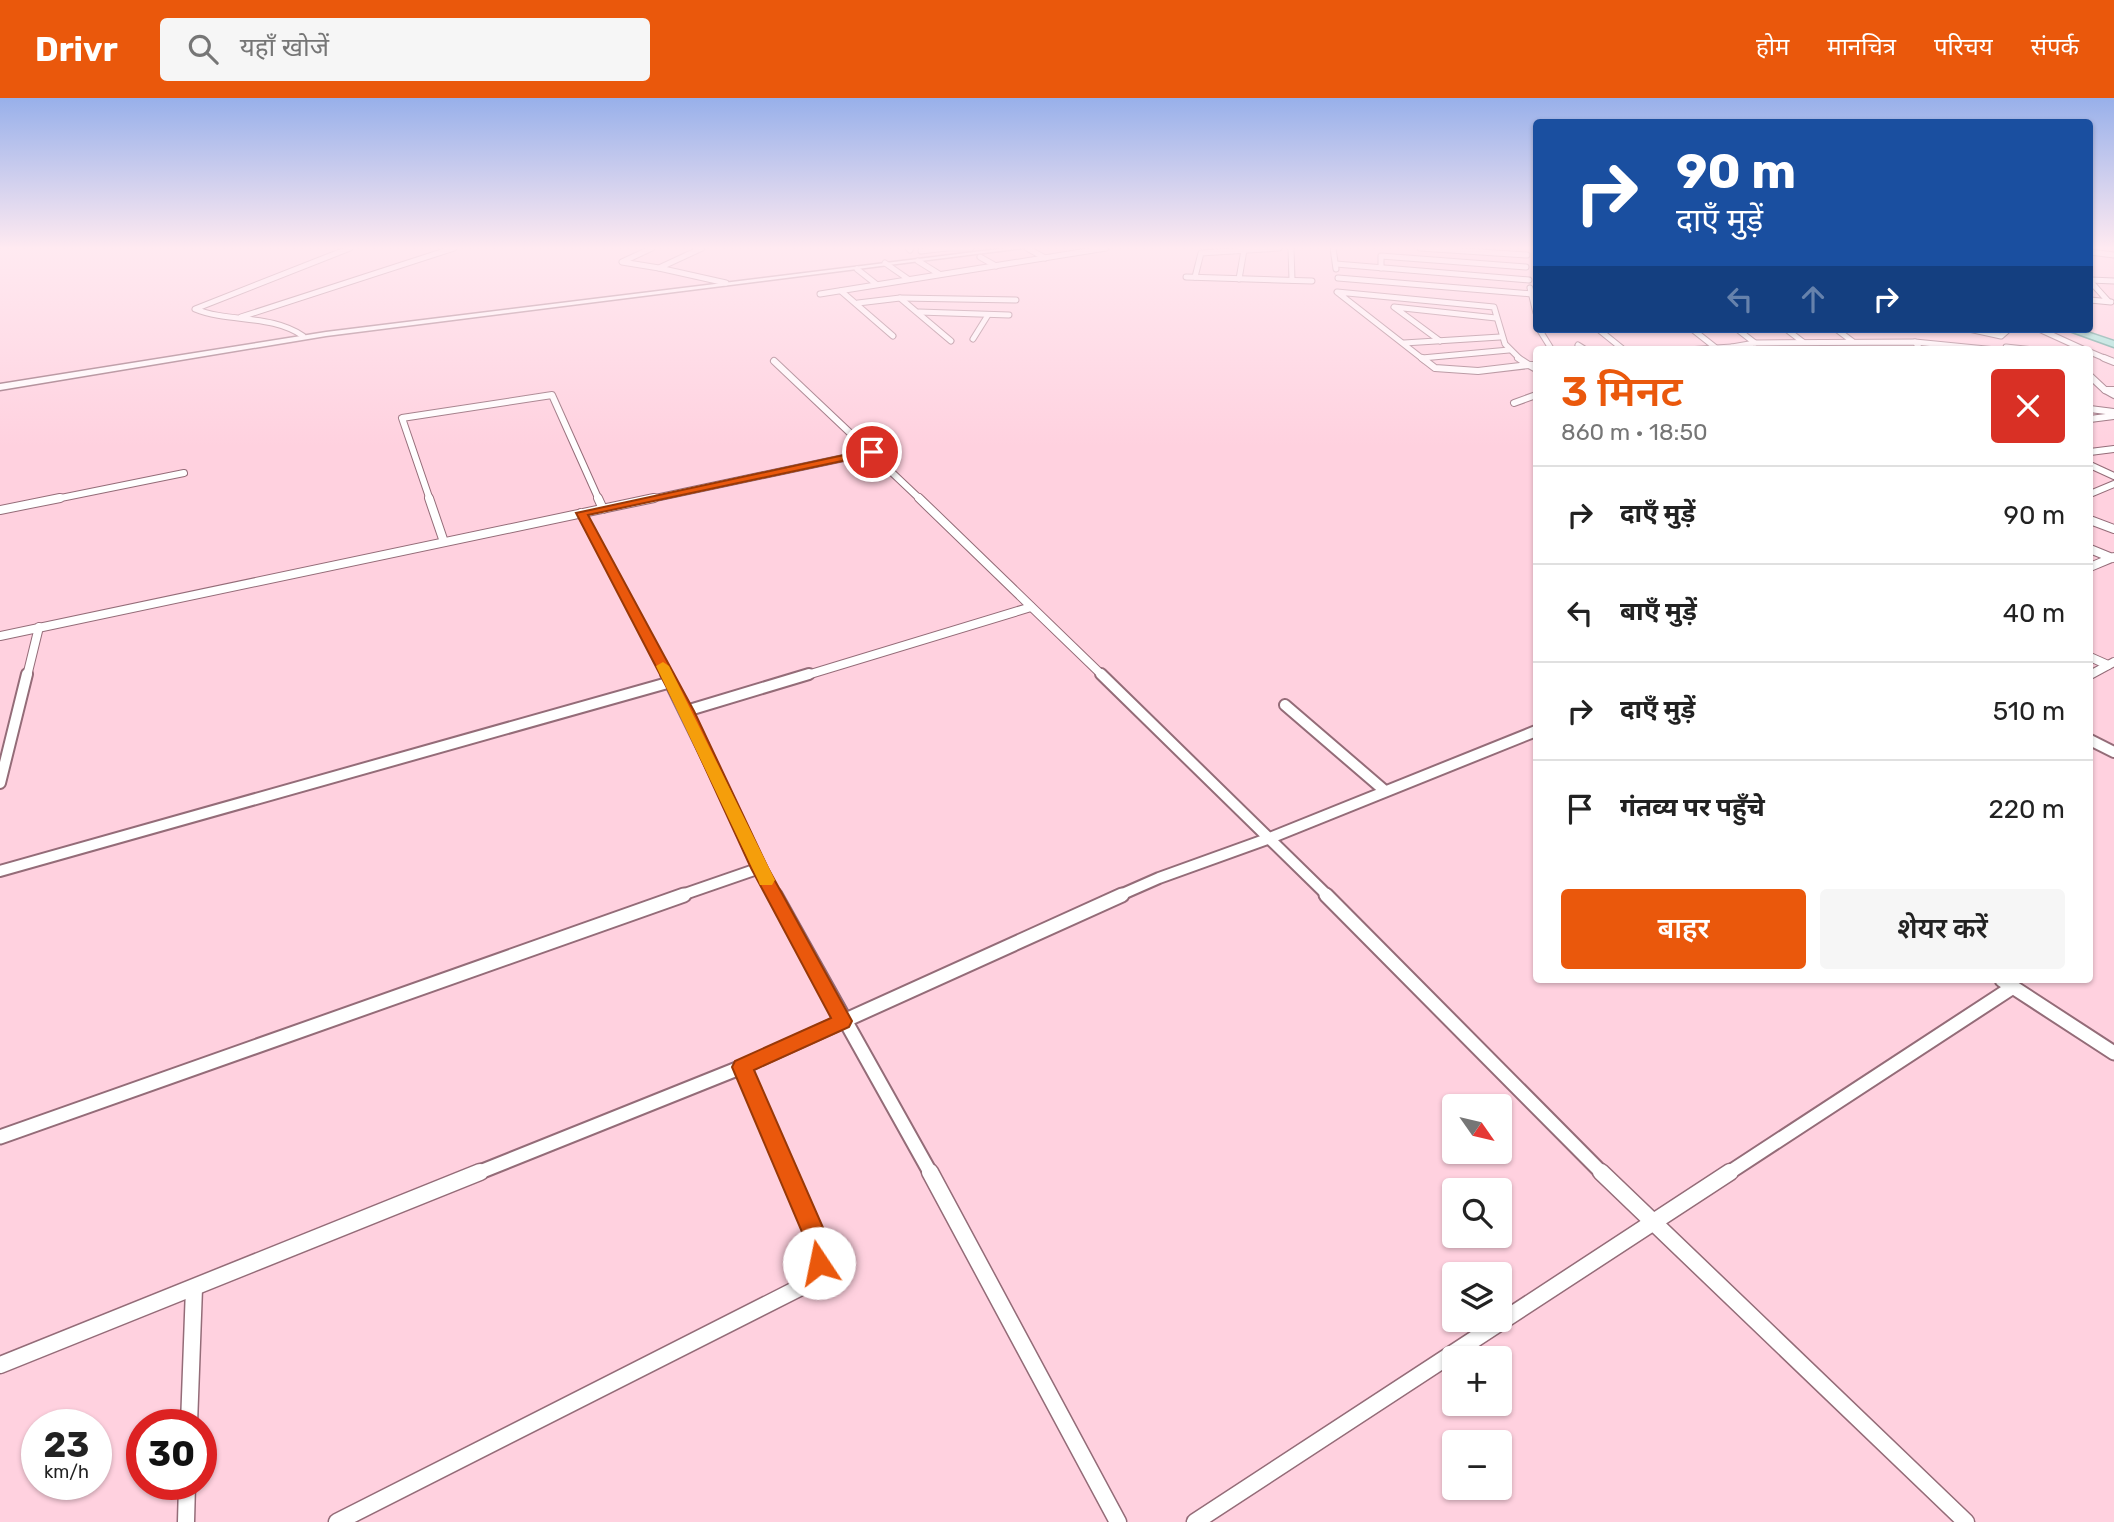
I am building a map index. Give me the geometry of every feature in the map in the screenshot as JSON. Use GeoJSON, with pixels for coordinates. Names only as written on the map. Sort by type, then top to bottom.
{"type":"FeatureCollection","features":[{"type":"Feature","properties":{"kind":"main road"},"geometry":{"type":"LineString","coordinates":[[0,386],[303,336],[475,314]]}},
{"type":"Feature","properties":{"kind":"main road"},"geometry":{"type":"LineString","coordinates":[[0,386],[326,334],[486,314]]}},
{"type":"Feature","properties":{"kind":"main road"},"geometry":{"type":"LineString","coordinates":[[2082,333],[2112,342]]}},
{"type":"Feature","properties":{"kind":"main road"},"geometry":{"type":"LineString","coordinates":[[2089,333],[2112,342]]}},
{"type":"Feature","properties":{"kind":"street"},"geometry":{"type":"LineString","coordinates":[[221,314],[287,328],[303,336]]}},
{"type":"Feature","properties":{"kind":"street"},"geometry":{"type":"LineString","coordinates":[[238,318],[249,314]]}},
{"type":"Feature","properties":{"kind":"street"},"geometry":{"type":"LineString","coordinates":[[870,314],[893,336]]}},
{"type":"Feature","properties":{"kind":"street"},"geometry":{"type":"LineString","coordinates":[[922,314],[951,341]]}},
{"type":"Feature","properties":{"kind":"street"},"geometry":{"type":"LineString","coordinates":[[975,314],[1009,315]]}},
{"type":"Feature","properties":{"kind":"street"},"geometry":{"type":"LineString","coordinates":[[1367,314],[1435,368],[1478,371],[1533,366]]}},
{"type":"Feature","properties":{"kind":"street"},"geometry":{"type":"LineString","coordinates":[[1404,314],[1440,341]]}},
{"type":"Feature","properties":{"kind":"street"},"geometry":{"type":"LineString","coordinates":[[1463,314],[1496,318]]}},
{"type":"Feature","properties":{"kind":"street"},"geometry":{"type":"LineString","coordinates":[[1495,314],[1502,344],[1533,365]]}},
{"type":"Feature","properties":{"kind":"street"},"geometry":{"type":"LineString","coordinates":[[973,339],[988,315]]}},
{"type":"Feature","properties":{"kind":"street"},"geometry":{"type":"LineString","coordinates":[[1603,333],[1619,346]]}},
{"type":"Feature","properties":{"kind":"street"},"geometry":{"type":"LineString","coordinates":[[1697,333],[1713,346]]}},
{"type":"Feature","properties":{"kind":"street"},"geometry":{"type":"LineString","coordinates":[[1742,333],[1755,343]]}},
{"type":"Feature","properties":{"kind":"street"},"geometry":{"type":"LineString","coordinates":[[1791,333],[1803,342]]}},
{"type":"Feature","properties":{"kind":"street"},"geometry":{"type":"LineString","coordinates":[[1841,333],[1852,341]]}},
{"type":"Feature","properties":{"kind":"street"},"geometry":{"type":"LineString","coordinates":[[1987,333],[2001,336]]}},
{"type":"Feature","properties":{"kind":"street"},"geometry":{"type":"LineString","coordinates":[[2001,336],[2004,333]]}},
{"type":"Feature","properties":{"kind":"street"},"geometry":{"type":"LineString","coordinates":[[2048,333],[2076,346]]}},
{"type":"Feature","properties":{"kind":"street"},"geometry":{"type":"LineString","coordinates":[[2001,336],[2006,346]]}},
{"type":"Feature","properties":{"kind":"street"},"geometry":{"type":"LineString","coordinates":[[1404,343],[1500,337]]}},
{"type":"Feature","properties":{"kind":"street"},"geometry":{"type":"LineString","coordinates":[[1737,346],[1755,343],[1852,341],[1915,342],[1950,346]]}},
{"type":"Feature","properties":{"kind":"street"},"geometry":{"type":"LineString","coordinates":[[1915,342],[1918,346]]}},
{"type":"Feature","properties":{"kind":"street"},"geometry":{"type":"LineString","coordinates":[[1422,358],[1509,350]]}},
{"type":"Feature","properties":{"kind":"street"},"geometry":{"type":"LineString","coordinates":[[2093,353],[2114,362]]}},
{"type":"Feature","properties":{"kind":"street"},"geometry":{"type":"LineString","coordinates":[[774,361],[872,452],[1270,838],[1651,1223],[1966,1522]]}},
{"type":"Feature","properties":{"kind":"street"},"geometry":{"type":"LineString","coordinates":[[2093,379],[2105,390]]}},
{"type":"Feature","properties":{"kind":"street"},"geometry":{"type":"LineString","coordinates":[[2093,389],[2114,393]]}},
{"type":"Feature","properties":{"kind":"street"},"geometry":{"type":"LineString","coordinates":[[444,542],[402,418],[552,395],[603,509]]}},
{"type":"Feature","properties":{"kind":"street"},"geometry":{"type":"LineString","coordinates":[[1514,403],[1533,396]]}},
{"type":"Feature","properties":{"kind":"street"},"geometry":{"type":"LineString","coordinates":[[2093,410],[2114,414]]}},
{"type":"Feature","properties":{"kind":"street"},"geometry":{"type":"LineString","coordinates":[[2093,418],[2114,414]]}},
{"type":"Feature","properties":{"kind":"street"},"geometry":{"type":"LineString","coordinates":[[2093,452],[2114,449]]}},
{"type":"Feature","properties":{"kind":"street"},"geometry":{"type":"LineString","coordinates":[[0,636],[872,452]]}},
{"type":"Feature","properties":{"kind":"street"},"geometry":{"type":"LineString","coordinates":[[2093,461],[2114,470]]}},
{"type":"Feature","properties":{"kind":"street"},"geometry":{"type":"LineString","coordinates":[[2093,466],[2114,477]]}},
{"type":"Feature","properties":{"kind":"street"},"geometry":{"type":"LineString","coordinates":[[0,510],[184,474]]}},
{"type":"Feature","properties":{"kind":"street"},"geometry":{"type":"LineString","coordinates":[[2093,493],[2114,484]]}},
{"type":"Feature","properties":{"kind":"street"},"geometry":{"type":"LineString","coordinates":[[581,513],[687,711],[760,868],[842,1021],[966,1236],[1118,1522]]}},
{"type":"Feature","properties":{"kind":"street"},"geometry":{"type":"LineString","coordinates":[[2093,521],[2114,529]]}},
{"type":"Feature","properties":{"kind":"street"},"geometry":{"type":"LineString","coordinates":[[2093,550],[2113,557]]}},
{"type":"Feature","properties":{"kind":"street"},"geometry":{"type":"LineString","coordinates":[[2093,566],[2113,557]]}},
{"type":"Feature","properties":{"kind":"street"},"geometry":{"type":"LineString","coordinates":[[687,711],[1031,607]]}},
{"type":"Feature","properties":{"kind":"street"},"geometry":{"type":"LineString","coordinates":[[0,783],[39,627]]}},
{"type":"Feature","properties":{"kind":"street"},"geometry":{"type":"LineString","coordinates":[[2093,658],[2111,664]]}},
{"type":"Feature","properties":{"kind":"street"},"geometry":{"type":"LineString","coordinates":[[2093,673],[2111,664]]}},
{"type":"Feature","properties":{"kind":"street"},"geometry":{"type":"LineString","coordinates":[[0,871],[671,682]]}},
{"type":"Feature","properties":{"kind":"street"},"geometry":{"type":"LineString","coordinates":[[1285,705],[1385,791]]}},
{"type":"Feature","properties":{"kind":"street"},"geometry":{"type":"LineString","coordinates":[[0,1365],[742,1067],[1159,878],[1270,838],[1533,733]]}},
{"type":"Feature","properties":{"kind":"street"},"geometry":{"type":"LineString","coordinates":[[2093,742],[2114,752]]}},
{"type":"Feature","properties":{"kind":"street"},"geometry":{"type":"LineString","coordinates":[[0,1137],[760,868]]}},
{"type":"Feature","properties":{"kind":"street"},"geometry":{"type":"LineString","coordinates":[[1195,1522],[1651,1223],[2007,984],[2114,1053]]}},
{"type":"Feature","properties":{"kind":"street"},"geometry":{"type":"LineString","coordinates":[[337,1522],[805,1285],[819,1263],[816,1239],[742,1067]]}},
{"type":"Feature","properties":{"kind":"street"},"geometry":{"type":"LineString","coordinates":[[190,1409],[194,1288]]}},
{"type":"Feature","properties":{"kind":"street"},"geometry":{"type":"LineString","coordinates":[[186,1522],[187,1500]]}},
{"type":"Feature","properties":{"kind":"slow traffic"},"geometry":{"type":"LineString","coordinates":[[663,666],[687,711],[707,759],[766,880]]}},
{"type":"Feature","properties":{"kind":"route"},"geometry":{"type":"LineString","coordinates":[[819,1263],[816,1239],[742,1067],[842,1021],[760,868],[707,759],[687,711],[581,513],[872,452]]}}]}
